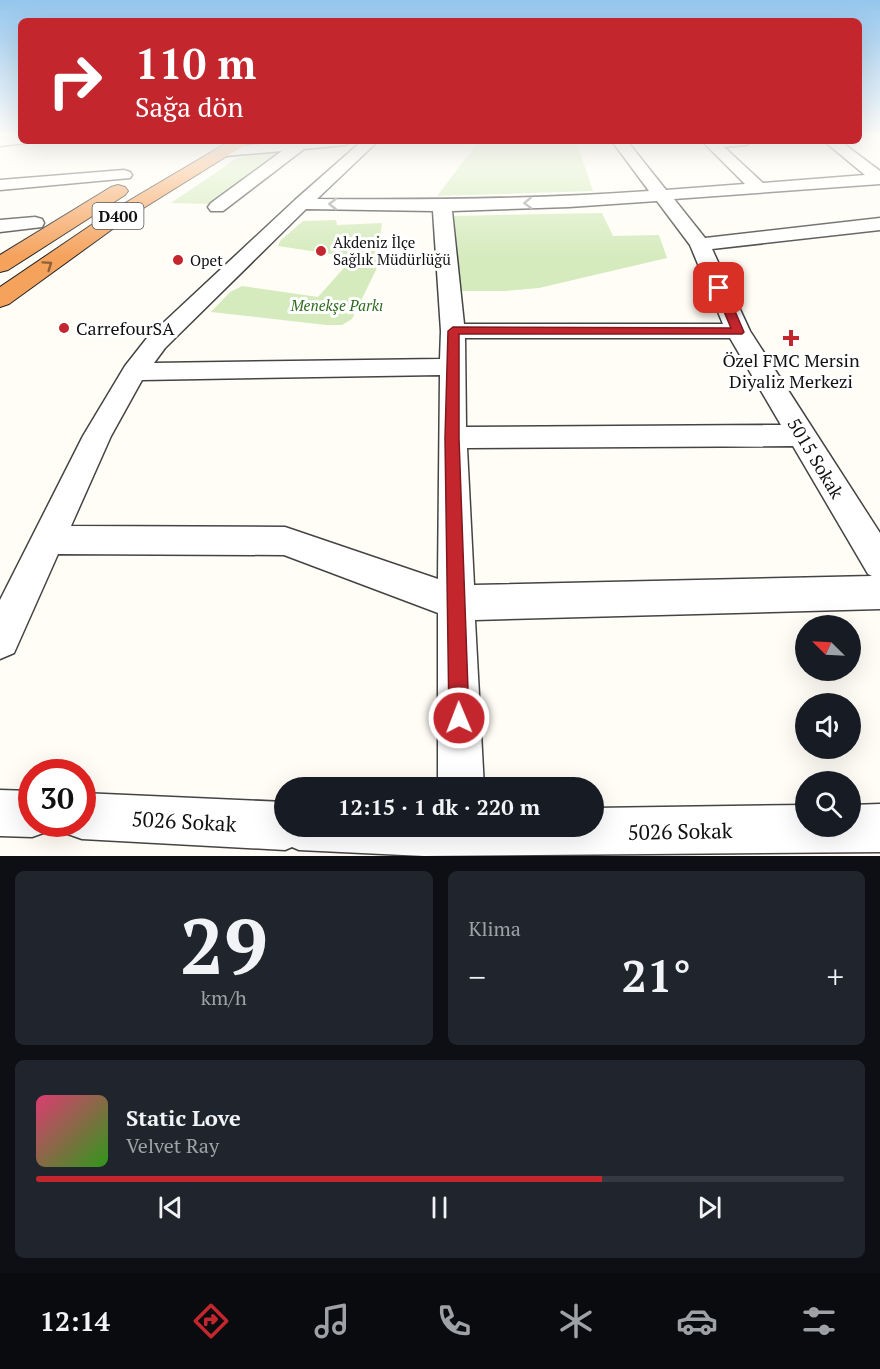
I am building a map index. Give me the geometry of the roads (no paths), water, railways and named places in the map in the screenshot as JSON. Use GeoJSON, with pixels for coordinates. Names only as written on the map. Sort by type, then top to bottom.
{"type":"FeatureCollection","features":[{"type":"Feature","properties":{"kind":"highway","name":"D400"},"geometry":{"type":"LineString","coordinates":[[0,265],[143,177]]}},
{"type":"Feature","properties":{"kind":"highway","name":"D400"},"geometry":{"type":"LineString","coordinates":[[0,299],[122,213],[182,177]]}},
{"type":"Feature","properties":{"kind":"street"},"geometry":{"type":"LineString","coordinates":[[0,185],[100,177]]}},
{"type":"Feature","properties":{"kind":"street"},"geometry":{"type":"LineString","coordinates":[[217,207],[254,177]]}},
{"type":"Feature","properties":{"kind":"street"},"geometry":{"type":"LineString","coordinates":[[0,640],[8,606],[47,540],[97,436],[134,372],[156,343],[331,177]]}},
{"type":"Feature","properties":{"kind":"street","name":"5015 Sokak"},"geometry":{"type":"LineString","coordinates":[[648,177],[700,244],[738,332],[880,563]]}},
{"type":"Feature","properties":{"kind":"street"},"geometry":{"type":"LineString","coordinates":[[747,177],[758,187]]}},
{"type":"Feature","properties":{"kind":"street"},"geometry":{"type":"LineString","coordinates":[[301,204],[442,206],[664,196],[880,179]]}},
{"type":"Feature","properties":{"kind":"street"},"geometry":{"type":"LineString","coordinates":[[442,206],[453,331],[452,438],[460,777]]}},
{"type":"Feature","properties":{"kind":"street"},"geometry":{"type":"LineString","coordinates":[[0,226],[35,223]]}},
{"type":"Feature","properties":{"kind":"street"},"geometry":{"type":"LineString","coordinates":[[700,244],[880,224]]}},
{"type":"Feature","properties":{"kind":"street"},"geometry":{"type":"LineString","coordinates":[[453,331],[738,332]]}},
{"type":"Feature","properties":{"kind":"street"},"geometry":{"type":"LineString","coordinates":[[134,372],[452,367]]}},
{"type":"Feature","properties":{"kind":"street"},"geometry":{"type":"LineString","coordinates":[[452,438],[803,435]]}},
{"type":"Feature","properties":{"kind":"street"},"geometry":{"type":"LineString","coordinates":[[47,540],[285,541],[457,603],[880,592]]}},
{"type":"Feature","properties":{"kind":"street"},"geometry":{"type":"LineString","coordinates":[[0,813],[18,814]]}},
{"type":"Feature","properties":{"kind":"street","name":"5026 Sokak"},"geometry":{"type":"LineString","coordinates":[[96,817],[274,825]]}},
{"type":"Feature","properties":{"kind":"street","name":"5026 Sokak"},"geometry":{"type":"LineString","coordinates":[[604,829],[880,828]]}},
{"type":"Feature","properties":{"kind":"place","name":"Akdeniz İlçe Sağlık Müdürlüğü"},"geometry":{"type":"Point","coordinates":[321,251]}},
{"type":"Feature","properties":{"kind":"place","name":"Opet"},"geometry":{"type":"Point","coordinates":[178,260]}},
{"type":"Feature","properties":{"kind":"place","name":"CarrefourSA"},"geometry":{"type":"Point","coordinates":[64,328]}},
{"type":"Feature","properties":{"kind":"place","name":"Özel FMC Mersin Diyaliz Merkezi"},"geometry":{"type":"Point","coordinates":[791,338]}},
{"type":"Feature","properties":{"kind":"park label","name":"Menekşe Parkı"},"geometry":{"type":"Point","coordinates":[337,305]}}]}
